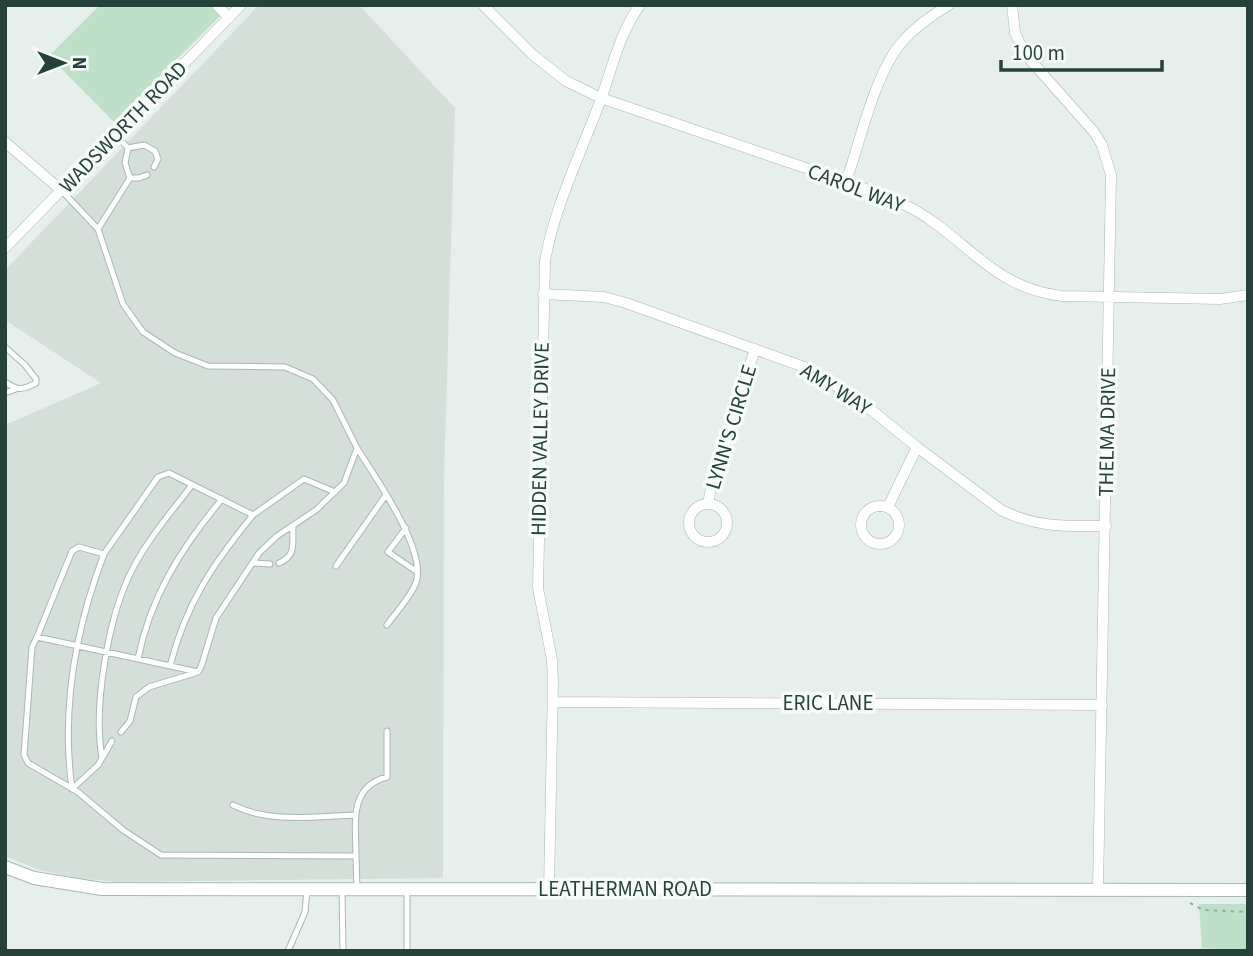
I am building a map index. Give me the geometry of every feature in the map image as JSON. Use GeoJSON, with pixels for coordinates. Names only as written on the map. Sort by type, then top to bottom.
{"type":"FeatureCollection","features":[{"type":"Feature","properties":{"kind":"street"},"geometry":{"type":"LineString","coordinates":[[217,5],[229,18]]}},
{"type":"Feature","properties":{"kind":"street","name":"WADSWORTH ROAD"},"geometry":{"type":"LineString","coordinates":[[5,248],[241,5]]}},
{"type":"Feature","properties":{"kind":"street","name":"CAROL WAY"},"geometry":{"type":"LineString","coordinates":[[483,5],[533,55],[566,81],[601,98],[904,204],[928,218],[996,273],[1018,285],[1041,293],[1110,297],[1220,299],[1248,295]]}},
{"type":"Feature","properties":{"kind":"street","name":"HIDDEN VALLEY DRIVE"},"geometry":{"type":"LineString","coordinates":[[549,889],[553,702],[551,660],[538,588],[543,294],[551,229],[632,16],[640,5]]}},
{"type":"Feature","properties":{"kind":"street"},"geometry":{"type":"LineString","coordinates":[[846,182],[878,89],[892,58],[902,42],[916,28],[949,5]]}},
{"type":"Feature","properties":{"kind":"street","name":"THELMA DRIVE"},"geometry":{"type":"LineString","coordinates":[[1012,5],[1015,33],[1025,54],[1094,132],[1107,159],[1111,176],[1098,890]]}},
{"type":"Feature","properties":{"kind":"street"},"geometry":{"type":"LineString","coordinates":[[5,142],[62,191]]}},
{"type":"Feature","properties":{"kind":"street","name":"AMY WAY"},"geometry":{"type":"LineString","coordinates":[[543,294],[615,300],[807,368],[859,400],[916,447],[1001,510],[1047,526],[1105,526]]}},
{"type":"Feature","properties":{"kind":"street","name":"LYNN'S CIRCLE"},"geometry":{"type":"LineString","coordinates":[[708,504],[755,349]]}},
{"type":"Feature","properties":{"kind":"street"},"geometry":{"type":"LineString","coordinates":[[888,507],[916,447]]}},
{"type":"Feature","properties":{"kind":"street","name":"ERIC LANE"},"geometry":{"type":"LineString","coordinates":[[553,702],[1102,705]]}},
{"type":"Feature","properties":{"kind":"street","name":"LEATHERMAN ROAD"},"geometry":{"type":"LineString","coordinates":[[5,867],[34,878],[102,889],[1248,890]]}},
{"type":"Feature","properties":{"kind":"lane"},"geometry":{"type":"LineString","coordinates":[[116,135],[128,148]]}},
{"type":"Feature","properties":{"kind":"lane"},"geometry":{"type":"LineString","coordinates":[[128,148],[144,145],[155,151],[158,159],[154,167]]}},
{"type":"Feature","properties":{"kind":"lane"},"geometry":{"type":"LineString","coordinates":[[128,148],[125,163],[130,177]]}},
{"type":"Feature","properties":{"kind":"lane"},"geometry":{"type":"LineString","coordinates":[[130,177],[147,175]]}},
{"type":"Feature","properties":{"kind":"lane"},"geometry":{"type":"LineString","coordinates":[[98,229],[130,177]]}},
{"type":"Feature","properties":{"kind":"lane"},"geometry":{"type":"LineString","coordinates":[[62,191],[98,229],[123,304],[143,332],[175,353],[208,366],[285,367],[313,379],[333,400],[357,448],[406,528],[416,552],[417,583],[387,625]]}},
{"type":"Feature","properties":{"kind":"lane"},"geometry":{"type":"LineString","coordinates":[[5,347],[25,365],[36,383],[23,390],[5,382]]}},
{"type":"Feature","properties":{"kind":"lane"},"geometry":{"type":"LineString","coordinates":[[5,393],[16,389]]}},
{"type":"Feature","properties":{"kind":"lane"},"geometry":{"type":"LineString","coordinates":[[198,672],[216,618],[253,563],[277,536],[316,510],[344,483],[357,448]]}},
{"type":"Feature","properties":{"kind":"lane"},"geometry":{"type":"LineString","coordinates":[[72,789],[69,768],[69,696],[75,645],[83,611],[104,554],[158,477],[169,473],[253,515]]}},
{"type":"Feature","properties":{"kind":"lane"},"geometry":{"type":"LineString","coordinates":[[170,666],[178,635],[198,591],[211,568],[253,515],[304,479],[335,492]]}},
{"type":"Feature","properties":{"kind":"lane"},"geometry":{"type":"LineString","coordinates":[[102,758],[99,744],[100,714],[107,653],[117,607],[133,568],[192,485]]}},
{"type":"Feature","properties":{"kind":"lane"},"geometry":{"type":"LineString","coordinates":[[337,566],[386,495]]}},
{"type":"Feature","properties":{"kind":"lane"},"geometry":{"type":"LineString","coordinates":[[138,659],[152,609],[165,580],[179,555],[222,499]]}},
{"type":"Feature","properties":{"kind":"lane"},"geometry":{"type":"LineString","coordinates":[[279,563],[289,559],[292,553],[293,526]]}},
{"type":"Feature","properties":{"kind":"lane"},"geometry":{"type":"LineString","coordinates":[[406,528],[388,552],[416,572]]}},
{"type":"Feature","properties":{"kind":"lane"},"geometry":{"type":"LineString","coordinates":[[104,554],[79,547],[72,551],[32,647],[24,755],[28,763],[72,789],[123,830],[161,855],[356,856]]}},
{"type":"Feature","properties":{"kind":"lane"},"geometry":{"type":"LineString","coordinates":[[253,563],[270,564]]}},
{"type":"Feature","properties":{"kind":"lane"},"geometry":{"type":"LineString","coordinates":[[37,637],[198,672]]}},
{"type":"Feature","properties":{"kind":"lane"},"geometry":{"type":"LineString","coordinates":[[121,732],[130,721],[136,696],[149,687],[198,672]]}},
{"type":"Feature","properties":{"kind":"lane"},"geometry":{"type":"LineString","coordinates":[[357,889],[357,801],[374,780],[387,777],[387,731]]}},
{"type":"Feature","properties":{"kind":"lane"},"geometry":{"type":"LineString","coordinates":[[72,789],[97,765],[112,741]]}},
{"type":"Feature","properties":{"kind":"lane"},"geometry":{"type":"LineString","coordinates":[[233,805],[253,814],[272,817],[356,815]]}},
{"type":"Feature","properties":{"kind":"lane"},"geometry":{"type":"LineString","coordinates":[[288,951],[305,912],[307,889]]}},
{"type":"Feature","properties":{"kind":"lane"},"geometry":{"type":"LineString","coordinates":[[342,889],[343,951]]}},
{"type":"Feature","properties":{"kind":"lane"},"geometry":{"type":"LineString","coordinates":[[407,889],[407,951]]}},
{"type":"Feature","properties":{"kind":"shaded area"},"geometry":{"type":"Polygon","coordinates":[[[259,5],[359,5],[455,108],[444,479],[443,878],[114,882],[39,870],[5,856],[5,425],[101,383],[5,320],[5,270],[259,5]]]}},
{"type":"Feature","properties":{"kind":"green space"},"geometry":{"type":"Polygon","coordinates":[[[100,5],[211,5],[221,15],[114,122],[49,56],[100,5]]]}},
{"type":"Feature","properties":{"kind":"green space"},"geometry":{"type":"Polygon","coordinates":[[[1199,904],[1248,904],[1248,951],[1202,948],[1199,904]]]}}]}
